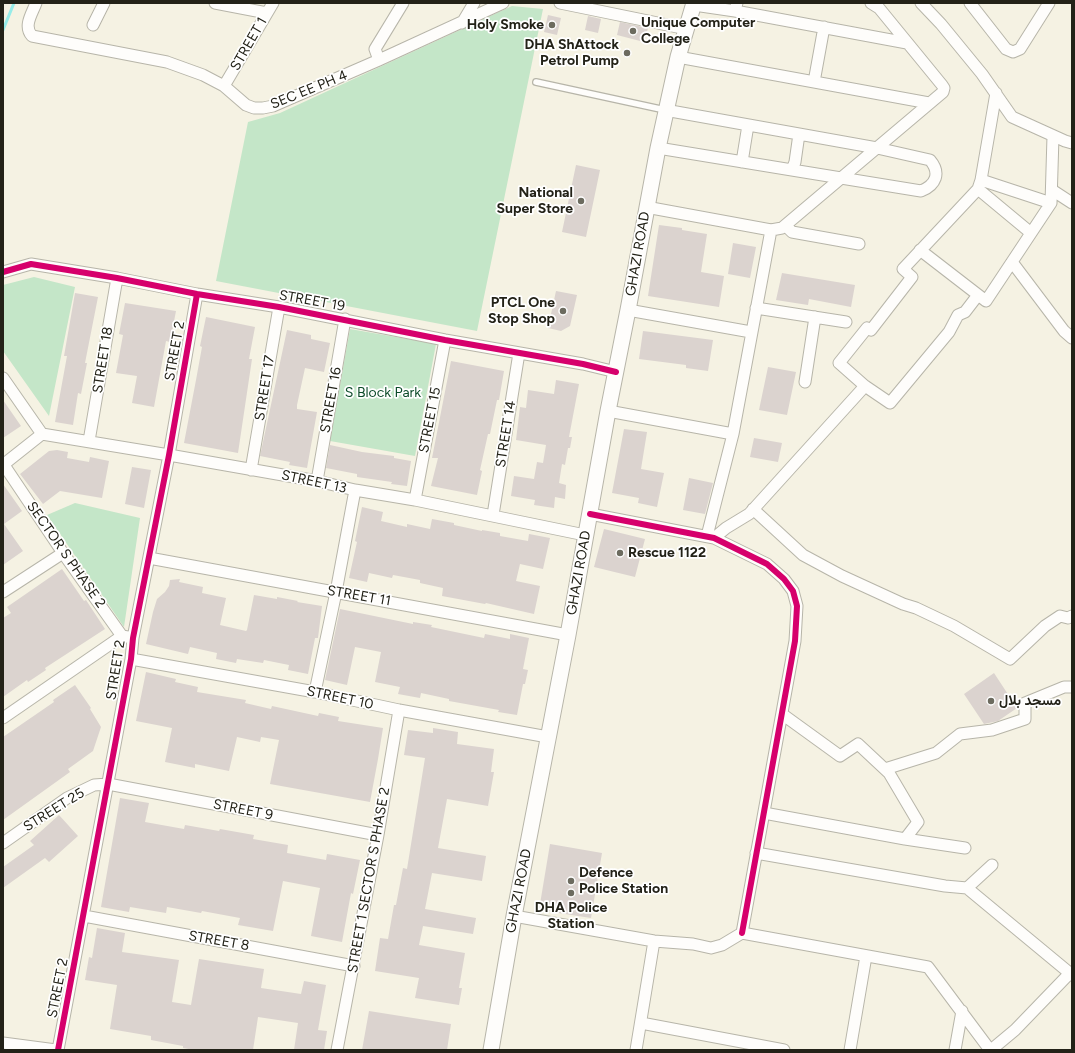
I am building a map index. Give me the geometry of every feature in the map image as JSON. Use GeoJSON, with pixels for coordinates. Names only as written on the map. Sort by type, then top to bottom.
{"type":"FeatureCollection","features":[{"type":"Feature","properties":{"kind":"main road","name":"GHAZI ROAD"},"geometry":{"type":"LineString","coordinates":[[491,1050],[514,916],[568,635],[585,535],[646,207],[665,110],[678,57],[694,4]]}},
{"type":"Feature","properties":{"kind":"street","name":"SEC EE PH 4"},"geometry":{"type":"LineString","coordinates":[[36,3],[28,25],[28,31],[32,36],[167,62],[203,75],[224,86],[246,105],[254,108],[273,106],[462,23],[503,3]]}},
{"type":"Feature","properties":{"kind":"street"},"geometry":{"type":"LineString","coordinates":[[93,25],[104,3]]}},
{"type":"Feature","properties":{"kind":"street"},"geometry":{"type":"LineString","coordinates":[[214,3],[267,13]]}},
{"type":"Feature","properties":{"kind":"street","name":"STREET 1"},"geometry":{"type":"LineString","coordinates":[[224,86],[273,3]]}},
{"type":"Feature","properties":{"kind":"street"},"geometry":{"type":"LineString","coordinates":[[379,60],[375,49],[403,3]]}},
{"type":"Feature","properties":{"kind":"street"},"geometry":{"type":"LineString","coordinates":[[462,23],[474,3]]}},
{"type":"Feature","properties":{"kind":"street"},"geometry":{"type":"LineString","coordinates":[[560,3],[686,29]]}},
{"type":"Feature","properties":{"kind":"street"},"geometry":{"type":"LineString","coordinates":[[646,207],[771,230],[778,230],[786,226],[943,92],[944,88],[879,8],[871,3]]}},
{"type":"Feature","properties":{"kind":"street"},"geometry":{"type":"LineString","coordinates":[[921,3],[978,68],[1012,117],[1072,143]]}},
{"type":"Feature","properties":{"kind":"street"},"geometry":{"type":"LineString","coordinates":[[973,4],[1006,49],[1013,52],[1020,49],[1048,3]]}},
{"type":"Feature","properties":{"kind":"street"},"geometry":{"type":"LineString","coordinates":[[694,4],[736,7],[824,28],[907,43]]}},
{"type":"Feature","properties":{"kind":"street"},"geometry":{"type":"LineString","coordinates":[[814,82],[824,28]]}},
{"type":"Feature","properties":{"kind":"street"},"geometry":{"type":"LineString","coordinates":[[678,57],[929,103]]}},
{"type":"Feature","properties":{"kind":"street"},"geometry":{"type":"LineString","coordinates":[[978,295],[965,312],[958,315],[949,332],[890,403],[866,386],[839,363],[867,328],[870,330],[912,276],[903,269],[980,185],[996,93]]}},
{"type":"Feature","properties":{"kind":"street"},"geometry":{"type":"LineString","coordinates":[[658,148],[921,191],[929,188],[934,182],[936,173],[935,166],[930,160],[877,148],[665,110]]}},
{"type":"Feature","properties":{"kind":"street"},"geometry":{"type":"LineString","coordinates":[[742,162],[748,125]]}},
{"type":"Feature","properties":{"kind":"street"},"geometry":{"type":"LineString","coordinates":[[792,170],[795,162],[799,134]]}},
{"type":"Feature","properties":{"kind":"street"},"geometry":{"type":"LineString","coordinates":[[920,250],[986,301],[1051,203],[1053,136]]}},
{"type":"Feature","properties":{"kind":"street"},"geometry":{"type":"LineString","coordinates":[[980,185],[1051,203]]}},
{"type":"Feature","properties":{"kind":"street"},"geometry":{"type":"LineString","coordinates":[[980,185],[1031,233]]}},
{"type":"Feature","properties":{"kind":"street"},"geometry":{"type":"LineString","coordinates":[[1052,190],[1072,203]]}},
{"type":"Feature","properties":{"kind":"street"},"geometry":{"type":"LineString","coordinates":[[786,226],[792,232],[859,244]]}},
{"type":"Feature","properties":{"kind":"street"},"geometry":{"type":"LineString","coordinates":[[710,537],[733,434],[771,230]]}},
{"type":"Feature","properties":{"kind":"street"},"geometry":{"type":"LineString","coordinates":[[1012,262],[1064,331],[1072,338]]}},
{"type":"Feature","properties":{"kind":"street","name":"STREET 19"},"geometry":{"type":"LineString","coordinates":[[3,272],[31,264],[117,278],[197,294],[345,319],[445,340],[616,372]]}},
{"type":"Feature","properties":{"kind":"street","name":"STREET 18"},"geometry":{"type":"LineString","coordinates":[[89,441],[117,278]]}},
{"type":"Feature","properties":{"kind":"street","name":"STREET 2"},"geometry":{"type":"LineString","coordinates":[[57,1050],[84,916],[131,659],[128,637],[149,558],[169,455],[197,294]]}},
{"type":"Feature","properties":{"kind":"street","name":"STREET 17"},"geometry":{"type":"LineString","coordinates":[[251,470],[279,307]]}},
{"type":"Feature","properties":{"kind":"street"},"geometry":{"type":"LineString","coordinates":[[756,308],[846,322]]}},
{"type":"Feature","properties":{"kind":"street"},"geometry":{"type":"LineString","coordinates":[[628,310],[751,332]]}},
{"type":"Feature","properties":{"kind":"street"},"geometry":{"type":"LineString","coordinates":[[805,382],[815,317]]}},
{"type":"Feature","properties":{"kind":"street","name":"STREET 16"},"geometry":{"type":"LineString","coordinates":[[317,482],[345,319]]}},
{"type":"Feature","properties":{"kind":"street","name":"STREET 15"},"geometry":{"type":"LineString","coordinates":[[415,500],[445,340]]}},
{"type":"Feature","properties":{"kind":"street","name":"STREET 14"},"geometry":{"type":"LineString","coordinates":[[493,515],[519,353]]}},
{"type":"Feature","properties":{"kind":"street"},"geometry":{"type":"LineString","coordinates":[[3,378],[42,434],[4,465]]}},
{"type":"Feature","properties":{"kind":"street"},"geometry":{"type":"LineString","coordinates":[[710,537],[748,514],[866,386]]}},
{"type":"Feature","properties":{"kind":"street"},"geometry":{"type":"LineString","coordinates":[[608,411],[733,434]]}},
{"type":"Feature","properties":{"kind":"street","name":"STREET 13"},"geometry":{"type":"LineString","coordinates":[[42,434],[169,455],[415,500],[585,535]]}},
{"type":"Feature","properties":{"kind":"street","name":"SECTOR S PHASE 2"},"geometry":{"type":"LineString","coordinates":[[4,465],[62,553],[128,637]]}},
{"type":"Feature","properties":{"kind":"street"},"geometry":{"type":"LineString","coordinates":[[314,692],[336,592],[355,490]]}},
{"type":"Feature","properties":{"kind":"street"},"geometry":{"type":"LineString","coordinates":[[753,509],[803,555],[842,576],[954,626],[1010,659],[1045,626],[1060,616],[1068,618],[1072,616]]}},
{"type":"Feature","properties":{"kind":"street"},"geometry":{"type":"LineString","coordinates":[[590,514],[710,537],[767,564],[784,579],[793,591],[797,606],[795,641],[742,933]]}},
{"type":"Feature","properties":{"kind":"street"},"geometry":{"type":"LineString","coordinates":[[3,592],[62,553]]}},
{"type":"Feature","properties":{"kind":"street","name":"STREET 11"},"geometry":{"type":"LineString","coordinates":[[149,558],[568,635]]}},
{"type":"Feature","properties":{"kind":"street"},"geometry":{"type":"LineString","coordinates":[[3,718],[128,637]]}},
{"type":"Feature","properties":{"kind":"street","name":"STREET 10"},"geometry":{"type":"LineString","coordinates":[[131,659],[314,692],[399,710],[548,737]]}},
{"type":"Feature","properties":{"kind":"street"},"geometry":{"type":"LineString","coordinates":[[885,769],[936,753],[960,734],[992,730],[1025,719],[1025,703],[1064,686],[1072,687]]}},
{"type":"Feature","properties":{"kind":"street","name":"STREET 1 SECTOR S PHASE 2"},"geometry":{"type":"LineString","coordinates":[[337,1050],[378,835],[399,710]]}},
{"type":"Feature","properties":{"kind":"street"},"geometry":{"type":"LineString","coordinates":[[782,714],[840,756],[858,744],[889,773],[918,822],[905,839]]}},
{"type":"Feature","properties":{"kind":"street","name":"STREET 9"},"geometry":{"type":"LineString","coordinates":[[108,784],[378,835]]}},
{"type":"Feature","properties":{"kind":"street","name":"STREET 25"},"geometry":{"type":"LineString","coordinates":[[3,843],[67,798],[94,785],[108,784]]}},
{"type":"Feature","properties":{"kind":"street"},"geometry":{"type":"LineString","coordinates":[[764,813],[905,839],[965,848]]}},
{"type":"Feature","properties":{"kind":"street"},"geometry":{"type":"LineString","coordinates":[[514,916],[654,941],[712,948],[722,945],[742,933],[928,967],[991,1050],[1015,1030],[1071,974],[966,888],[945,886],[756,853]]}},
{"type":"Feature","properties":{"kind":"street"},"geometry":{"type":"LineString","coordinates":[[966,888],[992,865]]}},
{"type":"Feature","properties":{"kind":"street","name":"STREET 8"},"geometry":{"type":"LineString","coordinates":[[84,916],[354,966]]}},
{"type":"Feature","properties":{"kind":"street"},"geometry":{"type":"LineString","coordinates":[[636,1050],[654,941]]}},
{"type":"Feature","properties":{"kind":"street"},"geometry":{"type":"LineString","coordinates":[[850,1050],[866,956]]}},
{"type":"Feature","properties":{"kind":"street"},"geometry":{"type":"LineString","coordinates":[[955,1050],[962,1011]]}},
{"type":"Feature","properties":{"kind":"street"},"geometry":{"type":"LineString","coordinates":[[641,1023],[784,1050]]}},
{"type":"Feature","properties":{"kind":"street"},"geometry":{"type":"LineString","coordinates":[[3,1043],[57,1050]]}},
{"type":"Feature","properties":{"kind":"lane"},"geometry":{"type":"LineString","coordinates":[[536,82],[665,110]]}},
{"type":"Feature","properties":{"kind":"green space"},"geometry":{"type":"Polygon","coordinates":[[[512,6],[543,9],[477,331],[216,281],[248,122],[280,113],[512,6]]]}},
{"type":"Feature","properties":{"kind":"green space"},"geometry":{"type":"Polygon","coordinates":[[[34,277],[75,287],[49,416],[3,351],[3,285],[34,277]]]}},
{"type":"Feature","properties":{"kind":"green space","name":"S Block Park"},"geometry":{"type":"Polygon","coordinates":[[[350,329],[436,344],[415,456],[330,441],[350,329]]]}},
{"type":"Feature","properties":{"kind":"green space"},"geometry":{"type":"Polygon","coordinates":[[[75,503],[140,518],[124,627],[47,515],[75,503]]]}},
{"type":"Feature","properties":{"kind":"building","name":"Holy Smoke"},"geometry":{"type":"Polygon","coordinates":[[[548,15],[561,18],[557,35],[544,32],[548,15]]]}},
{"type":"Feature","properties":{"kind":"building"},"geometry":{"type":"Polygon","coordinates":[[[588,16],[601,19],[598,33],[585,30],[588,16]]]}},
{"type":"Feature","properties":{"kind":"building","name":"Unique Computer College"},"geometry":{"type":"Polygon","coordinates":[[[620,22],[648,28],[644,42],[617,35],[620,22]]]}},
{"type":"Feature","properties":{"kind":"building","name":"National Super Store"},"geometry":{"type":"Polygon","coordinates":[[[576,165],[600,170],[586,237],[562,232],[576,165]]]}},
{"type":"Feature","properties":{"kind":"building"},"geometry":{"type":"Polygon","coordinates":[[[659,225],[682,228],[682,230],[707,234],[701,272],[724,276],[719,307],[648,296],[659,225]]]}},
{"type":"Feature","properties":{"kind":"building"},"geometry":{"type":"Polygon","coordinates":[[[733,243],[756,247],[750,278],[728,274],[733,243]]]}},
{"type":"Feature","properties":{"kind":"building"},"geometry":{"type":"Polygon","coordinates":[[[782,273],[855,285],[851,307],[809,299],[808,305],[776,300],[782,273]]]}},
{"type":"Feature","properties":{"kind":"building","name":"PTCL One Stop Shop"},"geometry":{"type":"Polygon","coordinates":[[[556,291],[577,295],[570,326],[561,331],[548,328],[556,291]]]}},
{"type":"Feature","properties":{"kind":"building"},"geometry":{"type":"Polygon","coordinates":[[[75,293],[98,297],[85,363],[87,363],[81,394],[78,393],[73,425],[55,422],[67,356],[64,356],[75,293]]]}},
{"type":"Feature","properties":{"kind":"building"},"geometry":{"type":"Polygon","coordinates":[[[125,303],[176,311],[170,342],[166,341],[154,407],[132,403],[137,376],[116,373],[123,335],[119,334],[125,303]]]}},
{"type":"Feature","properties":{"kind":"building"},"geometry":{"type":"Polygon","coordinates":[[[206,317],[255,327],[249,359],[252,359],[238,453],[184,443],[202,347],[200,346],[206,317]]]}},
{"type":"Feature","properties":{"kind":"building"},"geometry":{"type":"Polygon","coordinates":[[[287,330],[311,335],[311,339],[330,343],[324,372],[305,368],[297,405],[297,409],[317,412],[307,468],[289,465],[290,462],[260,456],[287,330]]]}},
{"type":"Feature","properties":{"kind":"building"},"geometry":{"type":"Polygon","coordinates":[[[643,331],[713,340],[708,371],[686,368],[686,365],[639,359],[643,331]]]}},
{"type":"Feature","properties":{"kind":"building"},"geometry":{"type":"Polygon","coordinates":[[[451,361],[504,371],[499,400],[497,400],[490,434],[488,434],[480,470],[482,471],[477,495],[431,486],[438,458],[432,458],[451,361]]]}},
{"type":"Feature","properties":{"kind":"building"},"geometry":{"type":"Polygon","coordinates":[[[768,367],[796,372],[787,415],[759,410],[768,367]]]}},
{"type":"Feature","properties":{"kind":"building"},"geometry":{"type":"Polygon","coordinates":[[[556,380],[579,384],[569,437],[572,437],[570,448],[568,448],[565,465],[562,464],[559,483],[566,485],[565,499],[555,497],[554,508],[534,505],[535,500],[511,496],[514,476],[534,479],[537,462],[543,463],[546,445],[516,440],[520,407],[526,408],[528,390],[554,394],[556,380]]]}},
{"type":"Feature","properties":{"kind":"building"},"geometry":{"type":"Polygon","coordinates":[[[3,400],[21,426],[3,438],[3,400]]]}},
{"type":"Feature","properties":{"kind":"building"},"geometry":{"type":"Polygon","coordinates":[[[624,429],[647,432],[641,469],[664,473],[657,507],[638,503],[639,498],[612,493],[624,429]]]}},
{"type":"Feature","properties":{"kind":"building"},"geometry":{"type":"Polygon","coordinates":[[[754,438],[782,443],[778,462],[750,457],[754,438]]]}},
{"type":"Feature","properties":{"kind":"building"},"geometry":{"type":"Polygon","coordinates":[[[330,445],[362,452],[394,456],[394,458],[411,461],[407,486],[391,484],[392,482],[357,477],[357,474],[326,468],[330,445]]]}},
{"type":"Feature","properties":{"kind":"building"},"geometry":{"type":"Polygon","coordinates":[[[57,450],[68,452],[67,458],[89,462],[90,457],[109,461],[102,498],[60,491],[43,504],[20,474],[49,451],[57,450]]]}},
{"type":"Feature","properties":{"kind":"building"},"geometry":{"type":"Polygon","coordinates":[[[132,467],[151,470],[144,508],[125,504],[132,467]]]}},
{"type":"Feature","properties":{"kind":"building"},"geometry":{"type":"Polygon","coordinates":[[[689,478],[713,483],[705,514],[683,510],[689,478]]]}},
{"type":"Feature","properties":{"kind":"building"},"geometry":{"type":"Polygon","coordinates":[[[3,484],[22,511],[4,524],[23,551],[3,565],[3,484]]]}},
{"type":"Feature","properties":{"kind":"building"},"geometry":{"type":"Polygon","coordinates":[[[362,507],[383,512],[381,521],[407,527],[407,524],[430,529],[432,519],[454,523],[454,525],[482,531],[500,533],[500,536],[528,541],[529,534],[550,538],[543,569],[520,564],[516,581],[540,586],[534,614],[486,603],[442,596],[443,588],[420,583],[420,580],[393,575],[392,578],[369,573],[367,582],[349,578],[357,542],[355,541],[362,507]]]}},
{"type":"Feature","properties":{"kind":"building","name":"Rescue 1122"},"geometry":{"type":"Polygon","coordinates":[[[604,529],[645,539],[635,577],[594,567],[604,529]]]}},
{"type":"Feature","properties":{"kind":"building"},"geometry":{"type":"Polygon","coordinates":[[[62,569],[84,601],[86,600],[105,629],[45,668],[46,670],[28,682],[27,680],[3,697],[3,618],[11,613],[7,607],[62,569]]]}},
{"type":"Feature","properties":{"kind":"building"},"geometry":{"type":"Polygon","coordinates":[[[180,579],[179,582],[203,587],[202,593],[226,598],[220,625],[246,631],[254,595],[277,599],[277,597],[322,606],[318,638],[315,638],[308,674],[288,670],[289,665],[264,660],[263,663],[237,659],[236,663],[216,659],[217,653],[190,647],[188,654],[146,644],[157,599],[165,592],[169,586],[170,580],[180,579]]]}},
{"type":"Feature","properties":{"kind":"building"},"geometry":{"type":"Polygon","coordinates":[[[340,609],[413,624],[413,622],[432,625],[431,627],[484,638],[485,634],[510,639],[510,634],[529,638],[523,669],[528,670],[525,684],[523,684],[517,715],[498,712],[499,710],[449,701],[449,699],[421,693],[420,698],[398,694],[400,687],[375,682],[381,652],[355,647],[347,685],[325,680],[340,609]]]}},
{"type":"Feature","properties":{"kind":"building"},"geometry":{"type":"Polygon","coordinates":[[[146,672],[176,679],[175,682],[198,687],[197,692],[246,700],[245,703],[271,709],[272,706],[318,716],[319,713],[339,717],[338,721],[383,728],[370,802],[270,784],[279,740],[261,737],[260,742],[237,737],[229,771],[195,764],[195,768],[165,762],[172,728],[136,721],[146,672]]]}},
{"type":"Feature","properties":{"kind":"building","name":"مسجد بلال"},"geometry":{"type":"Polygon","coordinates":[[[994,673],[1017,708],[998,721],[984,724],[964,694],[994,673]]]}},
{"type":"Feature","properties":{"kind":"building"},"geometry":{"type":"Polygon","coordinates":[[[75,685],[91,708],[90,709],[101,727],[93,751],[68,769],[70,772],[3,820],[3,737],[54,702],[53,700],[75,685]]]}},
{"type":"Feature","properties":{"kind":"building"},"geometry":{"type":"Polygon","coordinates":[[[433,728],[458,732],[457,744],[494,749],[491,772],[494,772],[488,806],[447,799],[438,848],[486,856],[482,881],[432,873],[425,909],[476,918],[473,934],[423,926],[419,945],[465,953],[459,988],[462,988],[459,1005],[415,998],[419,978],[375,971],[380,938],[388,939],[403,868],[407,869],[425,758],[404,755],[408,730],[433,733],[433,728]]]}},
{"type":"Feature","properties":{"kind":"building"},"geometry":{"type":"Polygon","coordinates":[[[120,798],[149,803],[145,822],[184,829],[185,825],[254,835],[253,839],[288,845],[287,853],[326,860],[327,854],[360,860],[353,894],[351,893],[342,942],[311,936],[320,888],[283,881],[273,931],[238,925],[240,918],[202,911],[201,913],[167,907],[166,913],[130,907],[129,912],[101,907],[120,798]]]}},
{"type":"Feature","properties":{"kind":"building"},"geometry":{"type":"Polygon","coordinates":[[[59,815],[78,836],[49,862],[45,858],[3,888],[3,867],[34,845],[30,841],[59,815]]]}},
{"type":"Feature","properties":{"kind":"building","name":"Defence Police Station"},"geometry":{"type":"Polygon","coordinates":[[[550,844],[602,853],[591,918],[539,910],[550,844]]]}},
{"type":"Feature","properties":{"kind":"building"},"geometry":{"type":"Polygon","coordinates":[[[97,928],[125,933],[122,952],[179,960],[172,1002],[191,1005],[199,959],[264,969],[261,988],[301,994],[304,981],[326,985],[318,1030],[327,1031],[324,1050],[294,1050],[298,1023],[258,1017],[253,1050],[194,1050],[183,1048],[183,1046],[151,1040],[151,1036],[110,1029],[117,985],[85,980],[89,957],[92,958],[97,928]]]}},
{"type":"Feature","properties":{"kind":"building"},"geometry":{"type":"Polygon","coordinates":[[[369,1011],[451,1024],[447,1050],[362,1050],[369,1011]]]}},
{"type":"Feature","properties":{"kind":"waterway"},"geometry":{"type":"LineString","coordinates":[[3,30],[14,3]]}},
{"type":"Feature","properties":{"kind":"cycle path"},"geometry":{"type":"LineString","coordinates":[[3,272],[31,264],[117,278],[197,294],[279,307],[445,340],[583,364],[616,372]]}},
{"type":"Feature","properties":{"kind":"cycle path"},"geometry":{"type":"LineString","coordinates":[[58,1050],[131,659],[133,638],[169,455],[197,294]]}},
{"type":"Feature","properties":{"kind":"cycle path"},"geometry":{"type":"LineString","coordinates":[[590,514],[714,538],[767,564],[784,579],[793,591],[797,606],[795,641],[742,933]]}},
{"type":"Feature","properties":{"kind":"place","name":"Holy Smoke"},"geometry":{"type":"Point","coordinates":[552,25]}},
{"type":"Feature","properties":{"kind":"place","name":"Unique Computer College"},"geometry":{"type":"Point","coordinates":[633,31]}},
{"type":"Feature","properties":{"kind":"place","name":"DHA ShAttock Petrol Pump"},"geometry":{"type":"Point","coordinates":[627,53]}},
{"type":"Feature","properties":{"kind":"place","name":"National Super Store"},"geometry":{"type":"Point","coordinates":[581,201]}},
{"type":"Feature","properties":{"kind":"place","name":"PTCL One Stop Shop"},"geometry":{"type":"Point","coordinates":[563,311]}},
{"type":"Feature","properties":{"kind":"place","name":"Rescue 1122"},"geometry":{"type":"Point","coordinates":[620,553]}},
{"type":"Feature","properties":{"kind":"place","name":"مسجد بلال"},"geometry":{"type":"Point","coordinates":[991,701]}},
{"type":"Feature","properties":{"kind":"place","name":"Defence Police Station"},"geometry":{"type":"Point","coordinates":[571,881]}},
{"type":"Feature","properties":{"kind":"place","name":"DHA Police Station"},"geometry":{"type":"Point","coordinates":[571,893]}}]}
